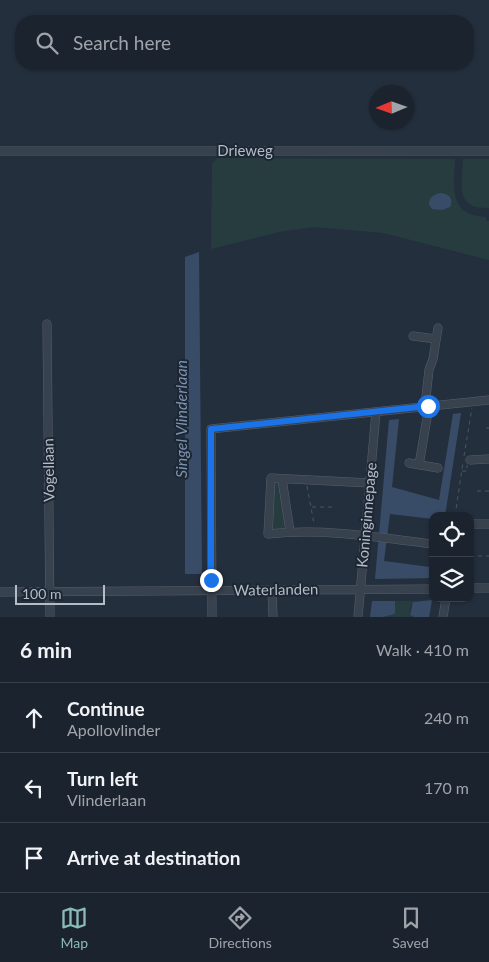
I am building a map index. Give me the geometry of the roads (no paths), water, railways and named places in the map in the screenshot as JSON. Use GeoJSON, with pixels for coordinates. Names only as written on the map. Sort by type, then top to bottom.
{"type":"FeatureCollection","features":[{"type":"Feature","properties":{"kind":"street","name":"Drieweg"},"geometry":{"type":"LineString","coordinates":[[0,151],[489,151]]}},
{"type":"Feature","properties":{"kind":"street","name":"Vogellaan"},"geometry":{"type":"LineString","coordinates":[[47,324],[50,617]]}},
{"type":"Feature","properties":{"kind":"street"},"geometry":{"type":"LineString","coordinates":[[419,465],[427,406],[429,370],[433,359],[438,328]]}},
{"type":"Feature","properties":{"kind":"street"},"geometry":{"type":"LineString","coordinates":[[413,336],[436,339]]}},
{"type":"Feature","properties":{"kind":"street"},"geometry":{"type":"LineString","coordinates":[[212,617],[211,429],[489,400]]}},
{"type":"Feature","properties":{"kind":"street","name":"Koninginnepage"},"geometry":{"type":"LineString","coordinates":[[358,617],[376,412]]}},
{"type":"Feature","properties":{"kind":"street"},"geometry":{"type":"LineString","coordinates":[[470,460],[489,459]]}},
{"type":"Feature","properties":{"kind":"street"},"geometry":{"type":"LineString","coordinates":[[409,463],[438,468]]}},
{"type":"Feature","properties":{"kind":"street"},"geometry":{"type":"LineString","coordinates":[[370,483],[271,478],[268,534],[290,531],[315,532],[365,535],[429,544]]}},
{"type":"Feature","properties":{"kind":"street"},"geometry":{"type":"LineString","coordinates":[[282,479],[290,531]]}},
{"type":"Feature","properties":{"kind":"street"},"geometry":{"type":"LineString","coordinates":[[474,524],[489,524]]}},
{"type":"Feature","properties":{"kind":"street"},"geometry":{"type":"LineString","coordinates":[[474,588],[489,588]]}},
{"type":"Feature","properties":{"kind":"street","name":"Waterlanden"},"geometry":{"type":"LineString","coordinates":[[0,592],[429,589]]}},
{"type":"Feature","properties":{"kind":"street"},"geometry":{"type":"LineString","coordinates":[[272,590],[273,617]]}},
{"type":"Feature","properties":{"kind":"street"},"geometry":{"type":"LineString","coordinates":[[443,617],[445,602]]}},
{"type":"Feature","properties":{"kind":"water"},"geometry":{"type":"Polygon","coordinates":[[[441,193],[450,197],[450,207],[442,210],[432,209],[429,205],[431,198],[441,193]]]}},
{"type":"Feature","properties":{"kind":"water"},"geometry":{"type":"Polygon","coordinates":[[[199,252],[202,574],[185,574],[185,257],[199,252]]]}},
{"type":"Feature","properties":{"kind":"water"},"geometry":{"type":"Polygon","coordinates":[[[461,413],[446,512],[429,512],[429,519],[390,514],[384,561],[429,567],[429,578],[375,579],[389,420],[399,419],[392,487],[439,500],[453,414],[461,413]]]}},
{"type":"Feature","properties":{"kind":"water"},"geometry":{"type":"Polygon","coordinates":[[[429,600],[432,602],[429,617],[414,617],[410,615],[413,602],[429,600]]]}},
{"type":"Feature","properties":{"kind":"water"},"geometry":{"type":"Polygon","coordinates":[[[372,601],[395,601],[395,614],[383,617],[370,617],[372,601]]]}},
{"type":"Feature","properties":{"kind":"water label","name":"Singel Vlinderlaan"},"geometry":{"type":"Point","coordinates":[181,419]}}]}
